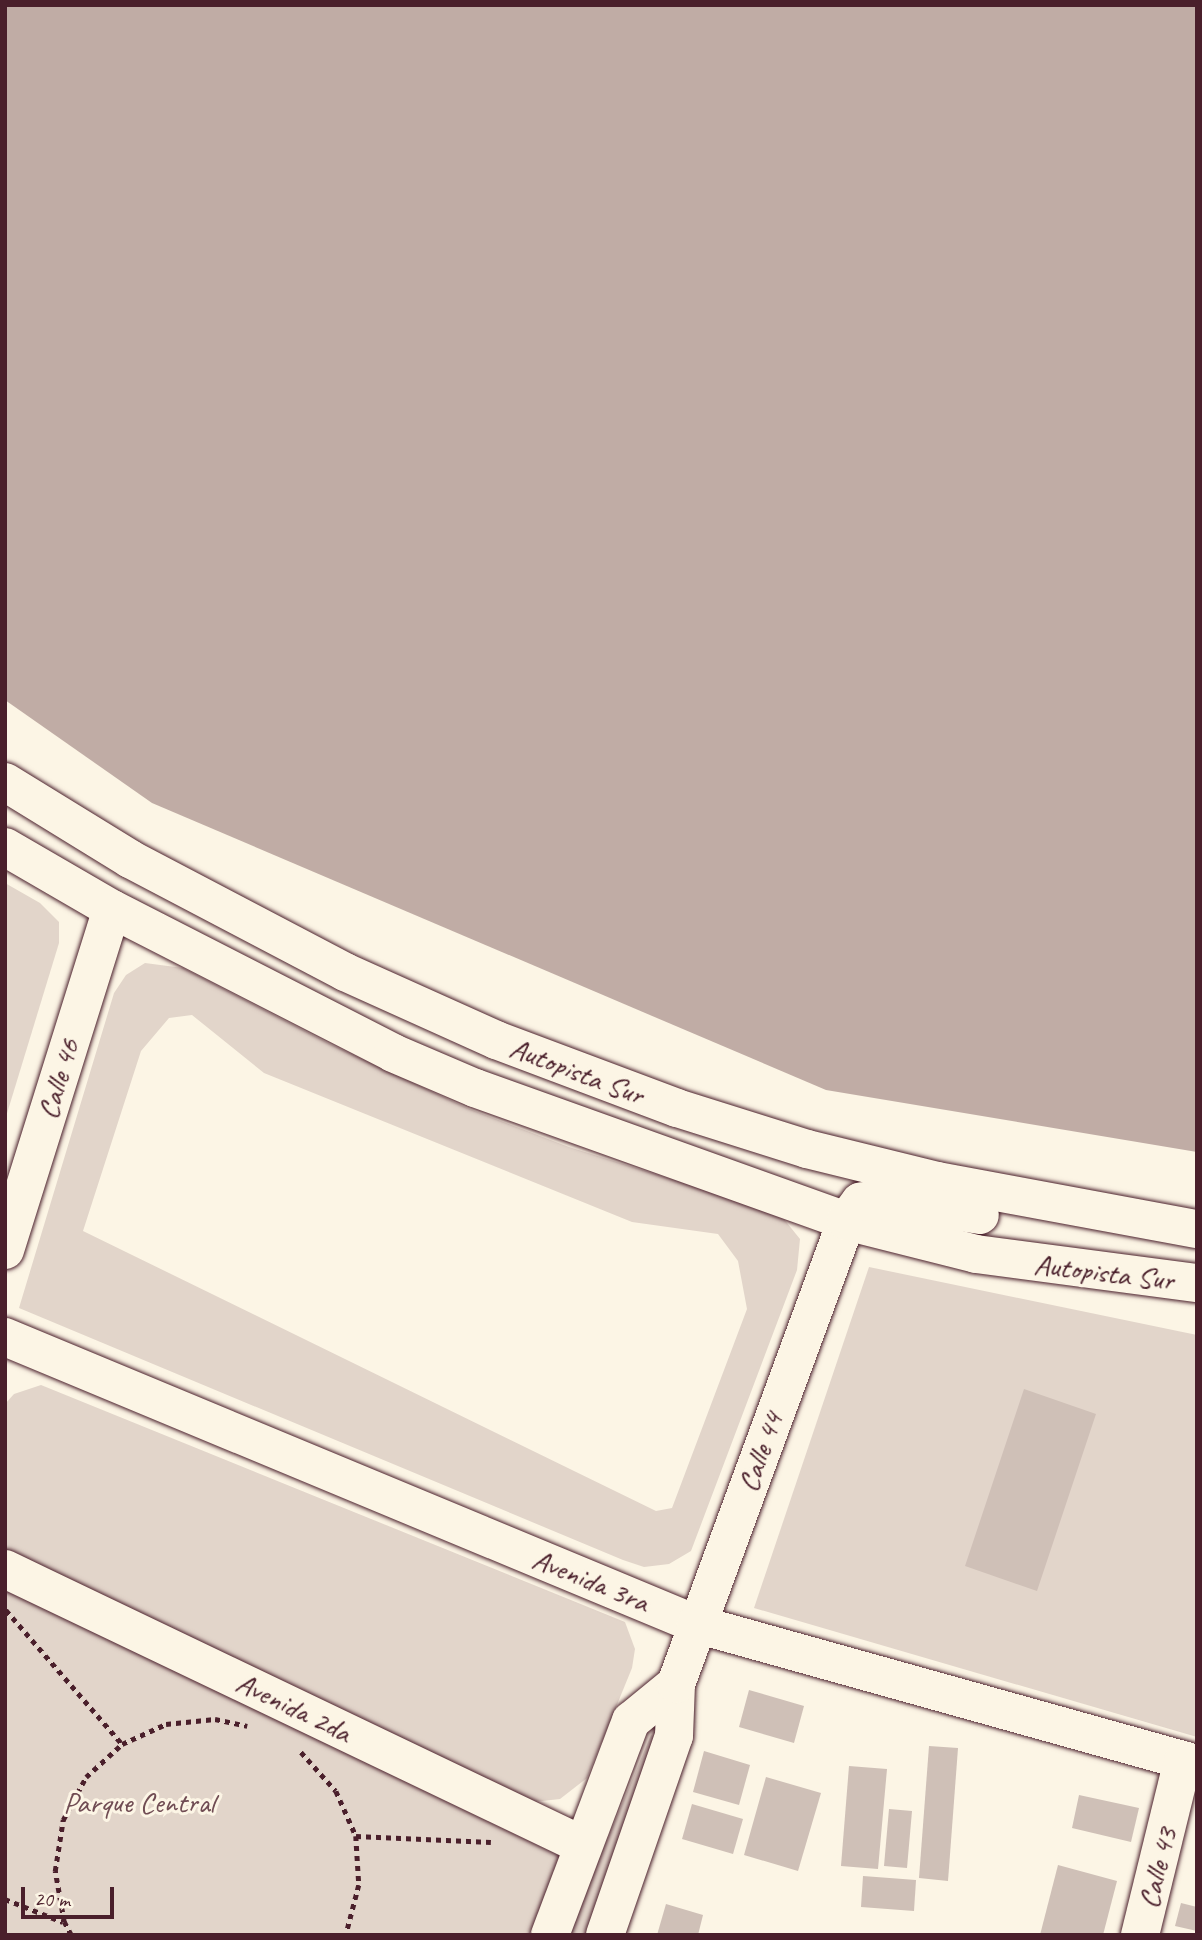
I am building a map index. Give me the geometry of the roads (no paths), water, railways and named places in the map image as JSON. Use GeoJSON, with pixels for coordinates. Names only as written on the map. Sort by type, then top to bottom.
{"type":"FeatureCollection","features":[{"type":"Feature","properties":{"kind":"main road","name":"Autopista Sur"},"geometry":{"type":"LineString","coordinates":[[5,782],[130,859],[345,972],[496,1041],[677,1108],[807,1149],[937,1181],[1197,1229]]}},
{"type":"Feature","properties":{"kind":"main road"},"geometry":{"type":"LineString","coordinates":[[5,806],[96,864],[106,878],[112,909]]}},
{"type":"Feature","properties":{"kind":"main road","name":"Autopista Sur"},"geometry":{"type":"LineString","coordinates":[[5,847],[112,909],[393,1052],[452,1078],[846,1221],[976,1254],[1197,1283]]}},
{"type":"Feature","properties":{"kind":"main road","name":"Calle 46"},"geometry":{"type":"LineString","coordinates":[[5,1250],[112,909]]}},
{"type":"Feature","properties":{"kind":"main road"},"geometry":{"type":"LineString","coordinates":[[846,1221],[860,1202],[875,1199],[1061,1228],[1148,1221]]}},
{"type":"Feature","properties":{"kind":"main road","name":"Calle 44"},"geometry":{"type":"LineString","coordinates":[[605,1935],[674,1737],[676,1684],[696,1623],[846,1221]]}},
{"type":"Feature","properties":{"kind":"main road","name":"Avenida 3ra"},"geometry":{"type":"LineString","coordinates":[[5,1337],[696,1623],[1190,1762]]}},
{"type":"Feature","properties":{"kind":"main road","name":"Avenida 2da"},"geometry":{"type":"LineString","coordinates":[[5,1569],[582,1845]]}},
{"type":"Feature","properties":{"kind":"main road"},"geometry":{"type":"LineString","coordinates":[[550,1935],[631,1721],[676,1684]]}},
{"type":"Feature","properties":{"kind":"main road","name":"Calle 43"},"geometry":{"type":"LineString","coordinates":[[1140,1935],[1190,1762]]}},
{"type":"Feature","properties":{"kind":"park label","name":"Parque Central"},"geometry":{"type":"Point","coordinates":[139,1802]}}]}
